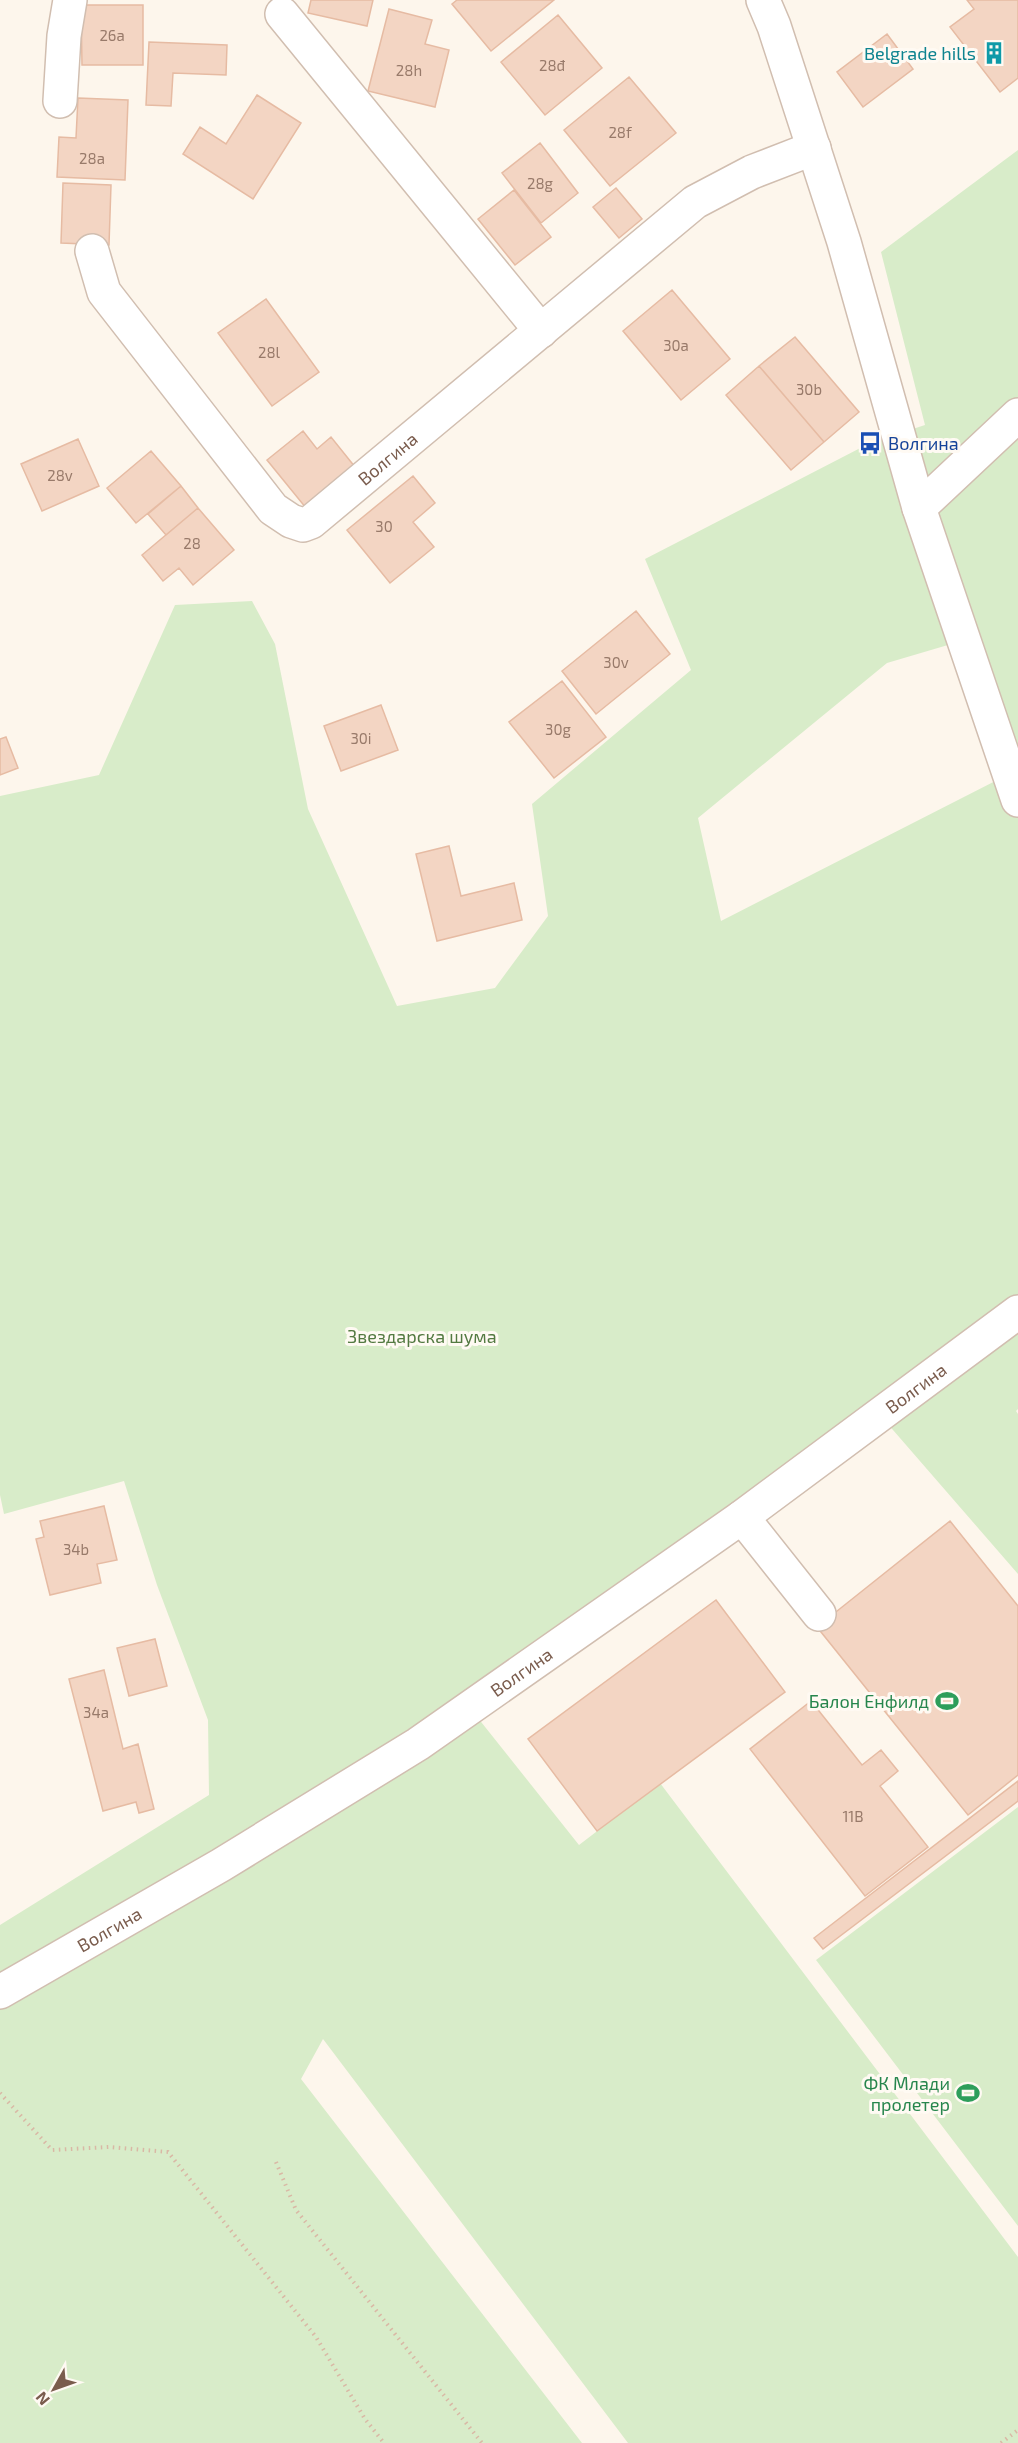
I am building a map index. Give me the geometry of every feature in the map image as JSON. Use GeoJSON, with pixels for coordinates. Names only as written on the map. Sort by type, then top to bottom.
{"type":"FeatureCollection","features":[{"type":"Feature","properties":{"kind":"street"},"geometry":{"type":"LineString","coordinates":[[60,101],[64,36],[70,0]]}},
{"type":"Feature","properties":{"kind":"street"},"geometry":{"type":"LineString","coordinates":[[763,0],[774,26],[844,242],[919,508],[1018,800]]}},
{"type":"Feature","properties":{"kind":"street"},"geometry":{"type":"LineString","coordinates":[[282,14],[541,331]]}},
{"type":"Feature","properties":{"kind":"street","name":"Волгина"},"geometry":{"type":"LineString","coordinates":[[92,251],[104,292],[273,509],[291,521],[303,525],[311,522],[695,202],[752,172],[814,148]]}},
{"type":"Feature","properties":{"kind":"street"},"geometry":{"type":"LineString","coordinates":[[919,508],[1018,416]]}},
{"type":"Feature","properties":{"kind":"street","name":"Волгина"},"geometry":{"type":"LineString","coordinates":[[0,1992],[221,1865],[418,1744],[742,1517],[1018,1312]]}},
{"type":"Feature","properties":{"kind":"street"},"geometry":{"type":"LineString","coordinates":[[742,1517],[819,1614]]}},
{"type":"Feature","properties":{"kind":"path"},"geometry":{"type":"LineString","coordinates":[[0,2093],[52,2150],[109,2147],[168,2152],[316,2337],[365,2419],[384,2443]]}},
{"type":"Feature","properties":{"kind":"path"},"geometry":{"type":"LineString","coordinates":[[276,2162],[296,2210],[482,2443]]}},
{"type":"Feature","properties":{"kind":"path"},"geometry":{"type":"LineString","coordinates":[[1001,2443],[1018,2430]]}},
{"type":"Feature","properties":{"kind":"green space","name":"Звездарска шума"},"geometry":{"type":"Polygon","coordinates":[[[1018,150],[1018,1409],[1016,1411],[1018,1414],[1018,1574],[880,1415],[470,1708],[579,1845],[660,1783],[1018,2257],[1018,2443],[628,2443],[323,2039],[301,2079],[582,2443],[0,2443],[0,1925],[209,1795],[208,1720],[157,1585],[124,1481],[4,1514],[0,1495],[0,796],[99,775],[175,605],[252,601],[275,644],[308,809],[397,1006],[495,988],[548,916],[532,804],[691,670],[645,559],[870,443],[925,425],[881,252],[1018,150]],[[975,637],[887,663],[698,818],[721,921],[1009,774],[975,637]]]}},
{"type":"Feature","properties":{"kind":"green space","name":"ФК Млади пролетер"},"geometry":{"type":"Polygon","coordinates":[[[1018,1807],[1018,2226],[816,1960],[1018,1807]]]}},
{"type":"Feature","properties":{"kind":"building"},"geometry":{"type":"Polygon","coordinates":[[[311,0],[373,0],[367,26],[308,13],[311,0]]]}},
{"type":"Feature","properties":{"kind":"building"},"geometry":{"type":"Polygon","coordinates":[[[457,0],[554,0],[491,51],[452,4],[457,0]]]}},
{"type":"Feature","properties":{"kind":"building","name":"Belgrade hills"},"geometry":{"type":"Polygon","coordinates":[[[967,0],[1018,0],[1018,78],[1000,92],[950,27],[974,9],[967,0]]]}},
{"type":"Feature","properties":{"kind":"building"},"geometry":{"type":"Polygon","coordinates":[[[81,5],[143,5],[143,65],[82,65],[81,5]]]}},
{"type":"Feature","properties":{"kind":"building"},"geometry":{"type":"Polygon","coordinates":[[[389,9],[432,20],[425,44],[449,50],[435,107],[368,91],[389,9]]]}},
{"type":"Feature","properties":{"kind":"building"},"geometry":{"type":"Polygon","coordinates":[[[558,15],[602,68],[545,115],[501,62],[558,15]]]}},
{"type":"Feature","properties":{"kind":"building"},"geometry":{"type":"Polygon","coordinates":[[[887,34],[913,69],[863,107],[837,72],[887,34]]]}},
{"type":"Feature","properties":{"kind":"building"},"geometry":{"type":"Polygon","coordinates":[[[149,42],[227,45],[226,75],[173,73],[171,106],[146,105],[149,42]]]}},
{"type":"Feature","properties":{"kind":"building"},"geometry":{"type":"Polygon","coordinates":[[[629,77],[676,133],[610,186],[564,130],[629,77]]]}},
{"type":"Feature","properties":{"kind":"building"},"geometry":{"type":"Polygon","coordinates":[[[257,95],[301,123],[253,199],[183,154],[200,127],[226,144],[257,95]]]}},
{"type":"Feature","properties":{"kind":"building"},"geometry":{"type":"Polygon","coordinates":[[[78,98],[128,100],[125,180],[57,177],[59,137],[76,138],[78,98]]]}},
{"type":"Feature","properties":{"kind":"building"},"geometry":{"type":"Polygon","coordinates":[[[540,143],[578,193],[541,223],[502,173],[540,143]]]}},
{"type":"Feature","properties":{"kind":"building"},"geometry":{"type":"Polygon","coordinates":[[[63,183],[111,185],[109,245],[61,243],[63,183]]]}},
{"type":"Feature","properties":{"kind":"building"},"geometry":{"type":"Polygon","coordinates":[[[616,188],[642,219],[619,238],[593,207],[616,188]]]}},
{"type":"Feature","properties":{"kind":"building"},"geometry":{"type":"Polygon","coordinates":[[[514,190],[551,237],[515,265],[478,219],[514,190]]]}},
{"type":"Feature","properties":{"kind":"building"},"geometry":{"type":"Polygon","coordinates":[[[672,290],[730,359],[681,400],[623,331],[672,290]]]}},
{"type":"Feature","properties":{"kind":"building"},"geometry":{"type":"Polygon","coordinates":[[[266,299],[319,372],[272,406],[218,333],[266,299]]]}},
{"type":"Feature","properties":{"kind":"building"},"geometry":{"type":"Polygon","coordinates":[[[795,337],[859,412],[824,442],[759,366],[795,337]]]}},
{"type":"Feature","properties":{"kind":"building"},"geometry":{"type":"Polygon","coordinates":[[[759,366],[824,442],[791,470],[726,395],[759,366]]]}},
{"type":"Feature","properties":{"kind":"building"},"geometry":{"type":"Polygon","coordinates":[[[303,431],[317,449],[331,437],[355,467],[306,508],[267,460],[303,431]]]}},
{"type":"Feature","properties":{"kind":"building"},"geometry":{"type":"Polygon","coordinates":[[[78,439],[99,486],[42,511],[21,464],[78,439]]]}},
{"type":"Feature","properties":{"kind":"building"},"geometry":{"type":"Polygon","coordinates":[[[151,451],[181,486],[136,523],[107,488],[151,451]]]}},
{"type":"Feature","properties":{"kind":"building"},"geometry":{"type":"Polygon","coordinates":[[[413,476],[435,503],[413,522],[434,547],[390,583],[347,530],[413,476]]]}},
{"type":"Feature","properties":{"kind":"building"},"geometry":{"type":"Polygon","coordinates":[[[181,486],[198,508],[166,535],[148,514],[181,486]]]}},
{"type":"Feature","properties":{"kind":"building"},"geometry":{"type":"Polygon","coordinates":[[[198,508],[234,550],[193,585],[179,568],[163,581],[142,555],[198,508]]]}},
{"type":"Feature","properties":{"kind":"building"},"geometry":{"type":"Polygon","coordinates":[[[636,611],[670,654],[596,714],[562,671],[636,611]]]}},
{"type":"Feature","properties":{"kind":"building"},"geometry":{"type":"Polygon","coordinates":[[[562,681],[606,737],[554,778],[509,722],[562,681]]]}},
{"type":"Feature","properties":{"kind":"building"},"geometry":{"type":"Polygon","coordinates":[[[381,705],[398,750],[341,771],[324,726],[381,705]]]}},
{"type":"Feature","properties":{"kind":"building"},"geometry":{"type":"Polygon","coordinates":[[[6,737],[18,768],[0,775],[0,739],[6,737]]]}},
{"type":"Feature","properties":{"kind":"building"},"geometry":{"type":"Polygon","coordinates":[[[449,846],[461,896],[514,883],[522,920],[437,941],[416,854],[449,846]]]}},
{"type":"Feature","properties":{"kind":"building"},"geometry":{"type":"Polygon","coordinates":[[[104,1506],[117,1560],[97,1564],[101,1583],[50,1595],[36,1539],[44,1537],[40,1521],[104,1506]]]}},
{"type":"Feature","properties":{"kind":"building","name":"Балон Енфилд"},"geometry":{"type":"Polygon","coordinates":[[[950,1521],[1018,1606],[1018,1775],[968,1815],[817,1627],[950,1521]]]}},
{"type":"Feature","properties":{"kind":"building"},"geometry":{"type":"Polygon","coordinates":[[[716,1600],[785,1692],[597,1831],[528,1739],[716,1600]]]}},
{"type":"Feature","properties":{"kind":"building"},"geometry":{"type":"Polygon","coordinates":[[[155,1639],[167,1686],[129,1696],[117,1648],[155,1639]]]}},
{"type":"Feature","properties":{"kind":"building"},"geometry":{"type":"Polygon","coordinates":[[[104,1670],[123,1749],[138,1744],[154,1809],[139,1813],[136,1802],[103,1811],[69,1679],[104,1670]]]}},
{"type":"Feature","properties":{"kind":"building"},"geometry":{"type":"Polygon","coordinates":[[[811,1701],[862,1765],[881,1750],[898,1771],[880,1786],[928,1847],[865,1896],[750,1749],[811,1701]]]}},
{"type":"Feature","properties":{"kind":"building"},"geometry":{"type":"Polygon","coordinates":[[[1018,1781],[1018,1801],[823,1949],[814,1938],[1018,1781]]]}},
{"type":"Feature","properties":{"kind":"place","name":"Belgrade hills"},"geometry":{"type":"Point","coordinates":[994,53]}},
{"type":"Feature","properties":{"kind":"place","name":"Волгина"},"geometry":{"type":"Point","coordinates":[870,443]}},
{"type":"Feature","properties":{"kind":"place","name":"Балон Енфилд"},"geometry":{"type":"Point","coordinates":[947,1701]}},
{"type":"Feature","properties":{"kind":"place","name":"ФК Млади пролетер"},"geometry":{"type":"Point","coordinates":[968,2093]}}]}
